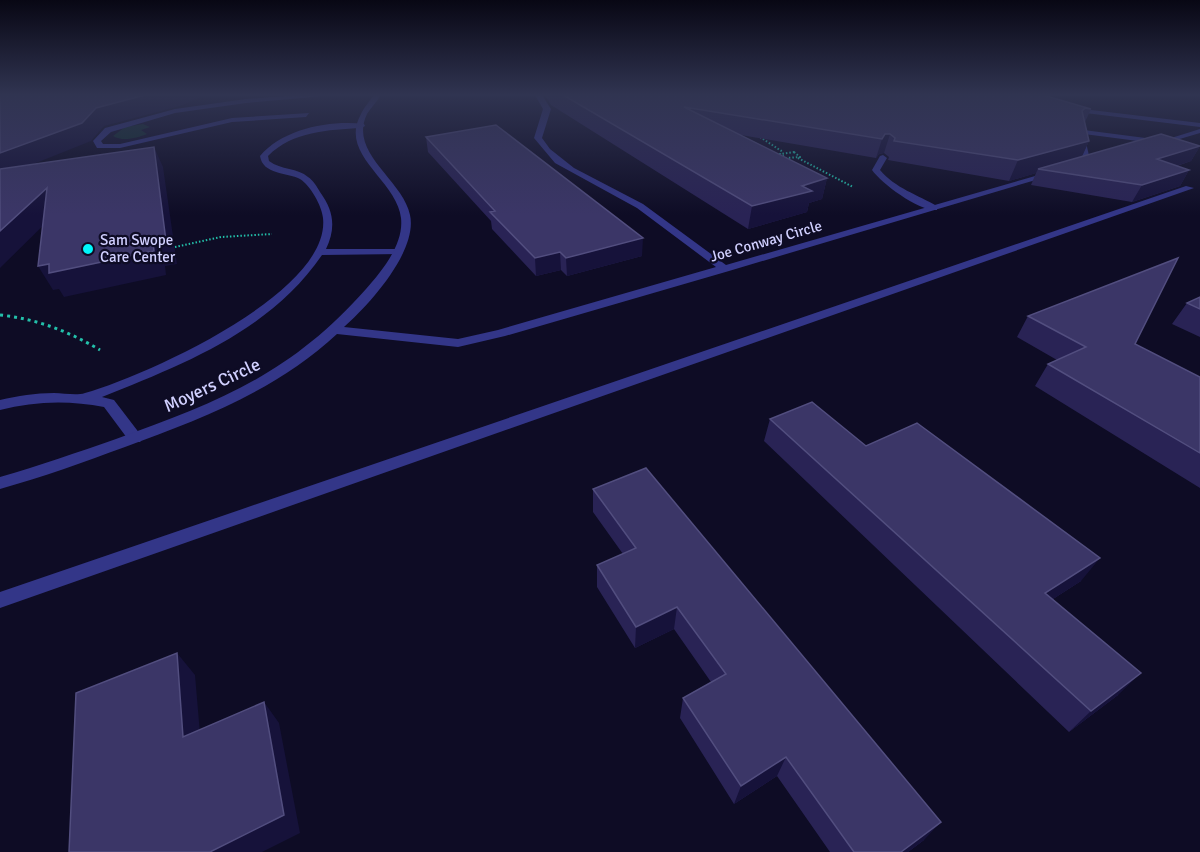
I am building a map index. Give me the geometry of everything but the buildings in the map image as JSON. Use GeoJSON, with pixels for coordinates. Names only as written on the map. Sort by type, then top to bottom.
{"type":"FeatureCollection","features":[{"type":"Feature","properties":{"kind":"street"},"geometry":{"type":"LineString","coordinates":[[103,135],[96,141],[100,146],[120,146],[168,135]]}},
{"type":"Feature","properties":{"kind":"street"},"geometry":{"type":"LineString","coordinates":[[86,398],[166,366],[220,340],[265,310],[298,280],[319,252],[327,233],[328,215],[305,178],[273,168],[265,162],[264,156],[279,142],[298,135]]}},
{"type":"Feature","properties":{"kind":"street","name":"Moyers Circle"},"geometry":{"type":"LineString","coordinates":[[0,483],[135,438],[251,391],[311,352],[352,315],[393,262],[403,241],[406,216],[398,198],[364,152],[359,135]]}},
{"type":"Feature","properties":{"kind":"street"},"geometry":{"type":"LineString","coordinates":[[539,135],[538,138],[543,146],[571,172],[638,205],[725,269]]}},
{"type":"Feature","properties":{"kind":"street","name":"Joe Conway Circle"},"geometry":{"type":"LineString","coordinates":[[335,330],[458,343],[501,333],[1082,166],[1079,135]]}},
{"type":"Feature","properties":{"kind":"street","name":"Joe Conway Circle"},"geometry":{"type":"LineString","coordinates":[[1108,135],[1163,142]]}},
{"type":"Feature","properties":{"kind":"street"},"geometry":{"type":"LineString","coordinates":[[1131,152],[1187,135]]}},
{"type":"Feature","properties":{"kind":"street"},"geometry":{"type":"LineString","coordinates":[[883,158],[876,170],[880,176],[891,185],[934,208]]}},
{"type":"Feature","properties":{"kind":"street"},"geometry":{"type":"LineString","coordinates":[[0,600],[1189,188]]}},
{"type":"Feature","properties":{"kind":"street"},"geometry":{"type":"LineString","coordinates":[[319,252],[398,252]]}},
{"type":"Feature","properties":{"kind":"street"},"geometry":{"type":"LineString","coordinates":[[0,405],[41,398],[86,398],[109,403],[135,438]]}},
{"type":"Feature","properties":{"kind":"path"},"geometry":{"type":"LineString","coordinates":[[758,135],[783,152],[799,154],[798,159]]}},
{"type":"Feature","properties":{"kind":"path"},"geometry":{"type":"LineString","coordinates":[[783,152],[781,156],[798,159],[860,191]]}},
{"type":"Feature","properties":{"kind":"path"},"geometry":{"type":"LineString","coordinates":[[175,247],[221,237],[272,234]]}},
{"type":"Feature","properties":{"kind":"path"},"geometry":{"type":"LineString","coordinates":[[0,315],[33,320],[63,330],[100,350]]}},
{"type":"Feature","properties":{"kind":"green space"},"geometry":{"type":"Polygon","coordinates":[[[115,135],[145,135],[126,139],[113,136],[115,135]]]}},
{"type":"Feature","properties":{"kind":"place","name":"Sam Swope Care Center"},"geometry":{"type":"Point","coordinates":[88,249]}}]}
